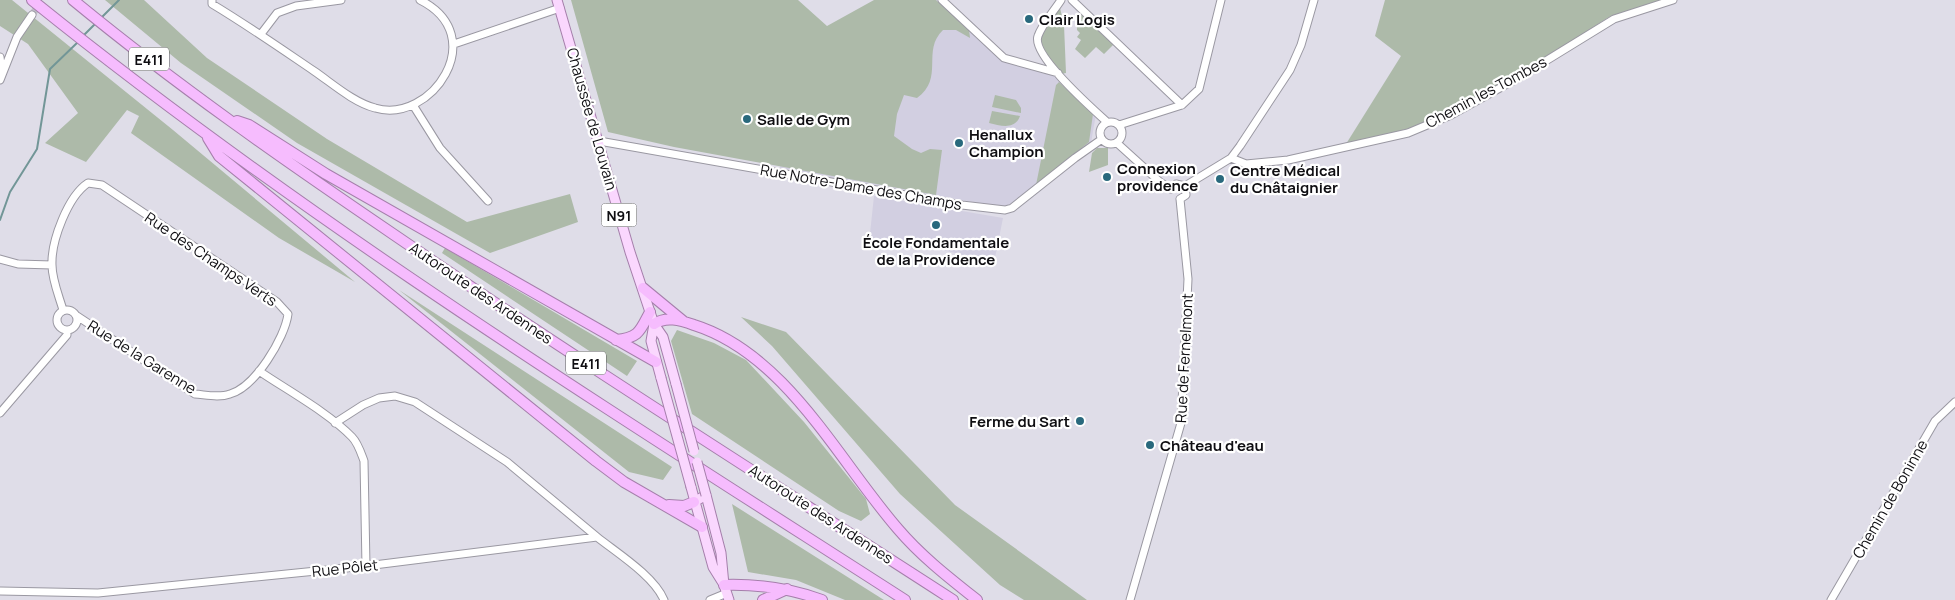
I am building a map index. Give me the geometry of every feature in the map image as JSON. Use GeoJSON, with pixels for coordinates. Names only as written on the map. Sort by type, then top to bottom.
{"type":"FeatureCollection","features":[{"type":"Feature","properties":{"kind":"highway","name":"Autoroute des Ardennes"},"geometry":{"type":"LineString","coordinates":[[32,0],[204,133],[281,189],[450,304],[905,600]]}},
{"type":"Feature","properties":{"kind":"highway","name":"Autoroute des Ardennes"},"geometry":{"type":"LineString","coordinates":[[73,0],[226,117],[299,170],[455,277],[953,600]]}},
{"type":"Feature","properties":{"kind":"highway"},"geometry":{"type":"LineString","coordinates":[[226,117],[249,125],[326,174],[656,362]]}},
{"type":"Feature","properties":{"kind":"highway"},"geometry":{"type":"LineString","coordinates":[[204,133],[219,156],[596,461],[624,482],[702,527]]}},
{"type":"Feature","properties":{"kind":"highway"},"geometry":{"type":"LineString","coordinates":[[642,288],[684,322]]}},
{"type":"Feature","properties":{"kind":"highway"},"geometry":{"type":"LineString","coordinates":[[616,340],[631,339],[640,332],[650,312]]}},
{"type":"Feature","properties":{"kind":"highway"},"geometry":{"type":"LineString","coordinates":[[654,324],[666,318],[704,328],[743,349],[770,372],[796,399],[896,527],[919,553],[976,600]]}},
{"type":"Feature","properties":{"kind":"highway"},"geometry":{"type":"LineString","coordinates":[[666,505],[684,506],[694,502]]}},
{"type":"Feature","properties":{"kind":"highway"},"geometry":{"type":"LineString","coordinates":[[727,592],[753,584],[787,589],[822,600]]}},
{"type":"Feature","properties":{"kind":"highway"},"geometry":{"type":"LineString","coordinates":[[763,600],[787,589]]}},
{"type":"Feature","properties":{"kind":"main road","name":"Chaussée de Louvain"},"geometry":{"type":"LineString","coordinates":[[558,4],[642,288],[654,324],[663,337],[722,553],[727,592]]}},
{"type":"Feature","properties":{"kind":"main road","name":"Chaussée de Louvain"},"geometry":{"type":"LineString","coordinates":[[654,324],[650,341],[713,567],[727,592]]}},
{"type":"Feature","properties":{"kind":"main road"},"geometry":{"type":"LineString","coordinates":[[656,362],[665,368],[676,384]]}},
{"type":"Feature","properties":{"kind":"main road"},"geometry":{"type":"LineString","coordinates":[[694,502],[706,495]]}},
{"type":"Feature","properties":{"kind":"street"},"geometry":{"type":"LineString","coordinates":[[212,0],[212,4],[261,34],[356,100],[376,108],[394,111],[413,105],[435,90],[451,67],[454,44],[450,31],[434,7],[420,0]]}},
{"type":"Feature","properties":{"kind":"street"},"geometry":{"type":"LineString","coordinates":[[261,34],[277,13],[296,6],[341,0]]}},
{"type":"Feature","properties":{"kind":"street"},"geometry":{"type":"LineString","coordinates":[[942,0],[1004,58],[1058,72]]}},
{"type":"Feature","properties":{"kind":"street"},"geometry":{"type":"LineString","coordinates":[[1061,0],[1037,37],[1038,46],[1058,72],[1107,122],[1119,125],[1182,105],[1199,89],[1221,0]]}},
{"type":"Feature","properties":{"kind":"street"},"geometry":{"type":"LineString","coordinates":[[1072,0],[1182,105]]}},
{"type":"Feature","properties":{"kind":"street"},"geometry":{"type":"LineString","coordinates":[[1186,186],[1231,158],[1290,70],[1301,45],[1314,0]]}},
{"type":"Feature","properties":{"kind":"street","name":"Chemin les Tombes"},"geometry":{"type":"LineString","coordinates":[[1231,158],[1246,164],[1288,160],[1366,144],[1408,133],[1451,115],[1518,78],[1614,19],[1673,0]]}},
{"type":"Feature","properties":{"kind":"street"},"geometry":{"type":"LineString","coordinates":[[454,44],[558,4]]}},
{"type":"Feature","properties":{"kind":"street"},"geometry":{"type":"LineString","coordinates":[[0,80],[17,37],[32,15]]}},
{"type":"Feature","properties":{"kind":"street"},"geometry":{"type":"LineString","coordinates":[[0,57],[2,72]]}},
{"type":"Feature","properties":{"kind":"street"},"geometry":{"type":"LineString","coordinates":[[413,105],[440,148],[488,200]]}},
{"type":"Feature","properties":{"kind":"street"},"geometry":{"type":"LineString","coordinates":[[1107,122],[1100,128],[1102,139],[1109,144],[1117,142],[1122,132],[1119,125]]}},
{"type":"Feature","properties":{"kind":"street","name":"Rue Notre-Dame des Champs"},"geometry":{"type":"LineString","coordinates":[[599,141],[914,197],[1005,210],[1012,208],[1074,158],[1102,139]]}},
{"type":"Feature","properties":{"kind":"street"},"geometry":{"type":"LineString","coordinates":[[1117,142],[1160,182],[1171,189],[1173,196],[1180,199],[1186,195],[1186,186]]}},
{"type":"Feature","properties":{"kind":"street","name":"Rue des Champs Verts"},"geometry":{"type":"LineString","coordinates":[[52,265],[59,226],[80,188],[88,183],[102,184],[277,302],[288,314],[286,327],[259,371]]}},
{"type":"Feature","properties":{"kind":"street"},"geometry":{"type":"LineString","coordinates":[[1171,189],[1179,183],[1186,186]]}},
{"type":"Feature","properties":{"kind":"street","name":"Rue de Fernelmont"},"geometry":{"type":"LineString","coordinates":[[1130,600],[1181,423],[1188,279],[1180,199]]}},
{"type":"Feature","properties":{"kind":"street"},"geometry":{"type":"LineString","coordinates":[[0,259],[18,264],[52,265],[63,310]]}},
{"type":"Feature","properties":{"kind":"street"},"geometry":{"type":"LineString","coordinates":[[63,310],[71,310],[77,316],[77,324],[71,330],[63,330],[57,324],[57,316],[63,310]]}},
{"type":"Feature","properties":{"kind":"street","name":"Rue de la Garenne"},"geometry":{"type":"LineString","coordinates":[[77,316],[195,394],[214,396],[230,394],[244,388],[259,371]]}},
{"type":"Feature","properties":{"kind":"street"},"geometry":{"type":"LineString","coordinates":[[0,412],[67,335],[67,330]]}},
{"type":"Feature","properties":{"kind":"street"},"geometry":{"type":"LineString","coordinates":[[259,371],[335,423],[352,438],[364,461],[366,566]]}},
{"type":"Feature","properties":{"kind":"street"},"geometry":{"type":"LineString","coordinates":[[335,423],[363,405],[379,398],[395,396],[415,402],[508,462],[597,537],[636,567],[662,594],[664,600]]}},
{"type":"Feature","properties":{"kind":"street","name":"Chemin de Boninne"},"geometry":{"type":"LineString","coordinates":[[1830,600],[1936,421],[1955,402]]}},
{"type":"Feature","properties":{"kind":"street","name":"Rue Pôlet"},"geometry":{"type":"LineString","coordinates":[[0,591],[98,593],[366,566],[597,537]]}},
{"type":"Feature","properties":{"kind":"street"},"geometry":{"type":"LineString","coordinates":[[710,600],[727,592]]}},
{"type":"Feature","properties":{"kind":"shaded area"},"geometry":{"type":"Polygon","coordinates":[[[923,0],[937,0],[1002,58],[1053,74],[1096,114],[1091,143],[1007,208],[780,168],[783,122],[923,0]]]}},
{"type":"Feature","properties":{"kind":"shaded area","name":"École Fondamentale de la Providence"},"geometry":{"type":"Polygon","coordinates":[[[874,196],[1003,218],[994,263],[920,244],[869,243],[874,196]]]}},
{"type":"Feature","properties":{"kind":"green space"},"geometry":{"type":"Polygon","coordinates":[[[0,0],[12,0],[173,130],[355,282],[279,238],[131,133],[139,116],[127,110],[86,162],[45,143],[78,113],[28,44],[0,26],[0,0]]]}},
{"type":"Feature","properties":{"kind":"green space"},"geometry":{"type":"Polygon","coordinates":[[[105,0],[144,0],[207,58],[327,139],[467,222],[570,194],[578,222],[490,253],[297,143],[181,63],[105,0]]]}},
{"type":"Feature","properties":{"kind":"green space"},"geometry":{"type":"Polygon","coordinates":[[[571,0],[798,0],[827,26],[874,0],[936,0],[969,30],[970,38],[956,30],[943,30],[937,38],[932,55],[930,82],[917,98],[904,95],[897,114],[894,136],[921,153],[930,149],[942,150],[936,195],[674,147],[608,132],[571,0]]]}},
{"type":"Feature","properties":{"kind":"green space"},"geometry":{"type":"Polygon","coordinates":[[[1385,0],[1661,0],[1609,17],[1519,75],[1415,127],[1346,144],[1401,56],[1375,36],[1385,0]]]}},
{"type":"Feature","properties":{"kind":"green space"},"geometry":{"type":"Polygon","coordinates":[[[1060,8],[1064,25],[1066,73],[1061,74],[1045,55],[1039,36],[1060,8]]]}},
{"type":"Feature","properties":{"kind":"green space"},"geometry":{"type":"Polygon","coordinates":[[[1082,14],[1115,43],[1104,54],[1096,47],[1085,58],[1075,49],[1081,40],[1077,37],[1080,33],[1077,30],[1077,21],[1082,14]]]}},
{"type":"Feature","properties":{"kind":"green space"},"geometry":{"type":"Polygon","coordinates":[[[1059,82],[1093,114],[1089,142],[1036,185],[1056,85],[1059,82]]]}},
{"type":"Feature","properties":{"kind":"green space"},"geometry":{"type":"Polygon","coordinates":[[[995,95],[1016,100],[1021,108],[1021,113],[992,107],[995,95]]]}},
{"type":"Feature","properties":{"kind":"green space"},"geometry":{"type":"Polygon","coordinates":[[[992,111],[1020,116],[1011,125],[998,125],[989,123],[992,111]]]}},
{"type":"Feature","properties":{"kind":"green space"},"geometry":{"type":"Polygon","coordinates":[[[1097,148],[1108,148],[1108,165],[1089,172],[1092,153],[1097,148]]]}},
{"type":"Feature","properties":{"kind":"green space"},"geometry":{"type":"Polygon","coordinates":[[[445,248],[637,361],[627,376],[442,253],[445,248]]]}},
{"type":"Feature","properties":{"kind":"green space"},"geometry":{"type":"Polygon","coordinates":[[[399,290],[672,467],[663,480],[629,472],[399,290]]]}},
{"type":"Feature","properties":{"kind":"green space"},"geometry":{"type":"Polygon","coordinates":[[[741,317],[786,332],[955,505],[1087,600],[1024,600],[1000,585],[900,494],[772,346],[741,317]]]}},
{"type":"Feature","properties":{"kind":"green space"},"geometry":{"type":"Polygon","coordinates":[[[677,330],[714,343],[746,360],[804,422],[866,499],[870,514],[861,521],[839,511],[692,414],[671,341],[677,330]]]}},
{"type":"Feature","properties":{"kind":"green space"},"geometry":{"type":"Polygon","coordinates":[[[732,504],[884,600],[845,600],[796,580],[748,572],[732,504]]]}},
{"type":"Feature","properties":{"kind":"waterway"},"geometry":{"type":"LineString","coordinates":[[101,18],[119,0]]}},
{"type":"Feature","properties":{"kind":"waterway"},"geometry":{"type":"LineString","coordinates":[[84,35],[96,23]]}},
{"type":"Feature","properties":{"kind":"waterway"},"geometry":{"type":"LineString","coordinates":[[0,220],[10,192],[37,149],[50,69],[79,41]]}},
{"type":"Feature","properties":{"kind":"tunnel"},"geometry":{"type":"LineString","coordinates":[[32,15],[42,0]]}},
{"type":"Feature","properties":{"kind":"place","name":"Clair Logis"},"geometry":{"type":"Point","coordinates":[1029,19]}},
{"type":"Feature","properties":{"kind":"place","name":"Salle de Gym"},"geometry":{"type":"Point","coordinates":[747,119]}},
{"type":"Feature","properties":{"kind":"place","name":"Henallux Champion"},"geometry":{"type":"Point","coordinates":[959,143]}},
{"type":"Feature","properties":{"kind":"place","name":"Connexion providence"},"geometry":{"type":"Point","coordinates":[1107,177]}},
{"type":"Feature","properties":{"kind":"place","name":"Centre Médical du Châtaignier"},"geometry":{"type":"Point","coordinates":[1220,179]}},
{"type":"Feature","properties":{"kind":"place","name":"École Fondamentale de la Providence"},"geometry":{"type":"Point","coordinates":[936,225]}},
{"type":"Feature","properties":{"kind":"place","name":"Ferme du Sart"},"geometry":{"type":"Point","coordinates":[1080,421]}},
{"type":"Feature","properties":{"kind":"place","name":"Château d'eau"},"geometry":{"type":"Point","coordinates":[1150,445]}}]}
